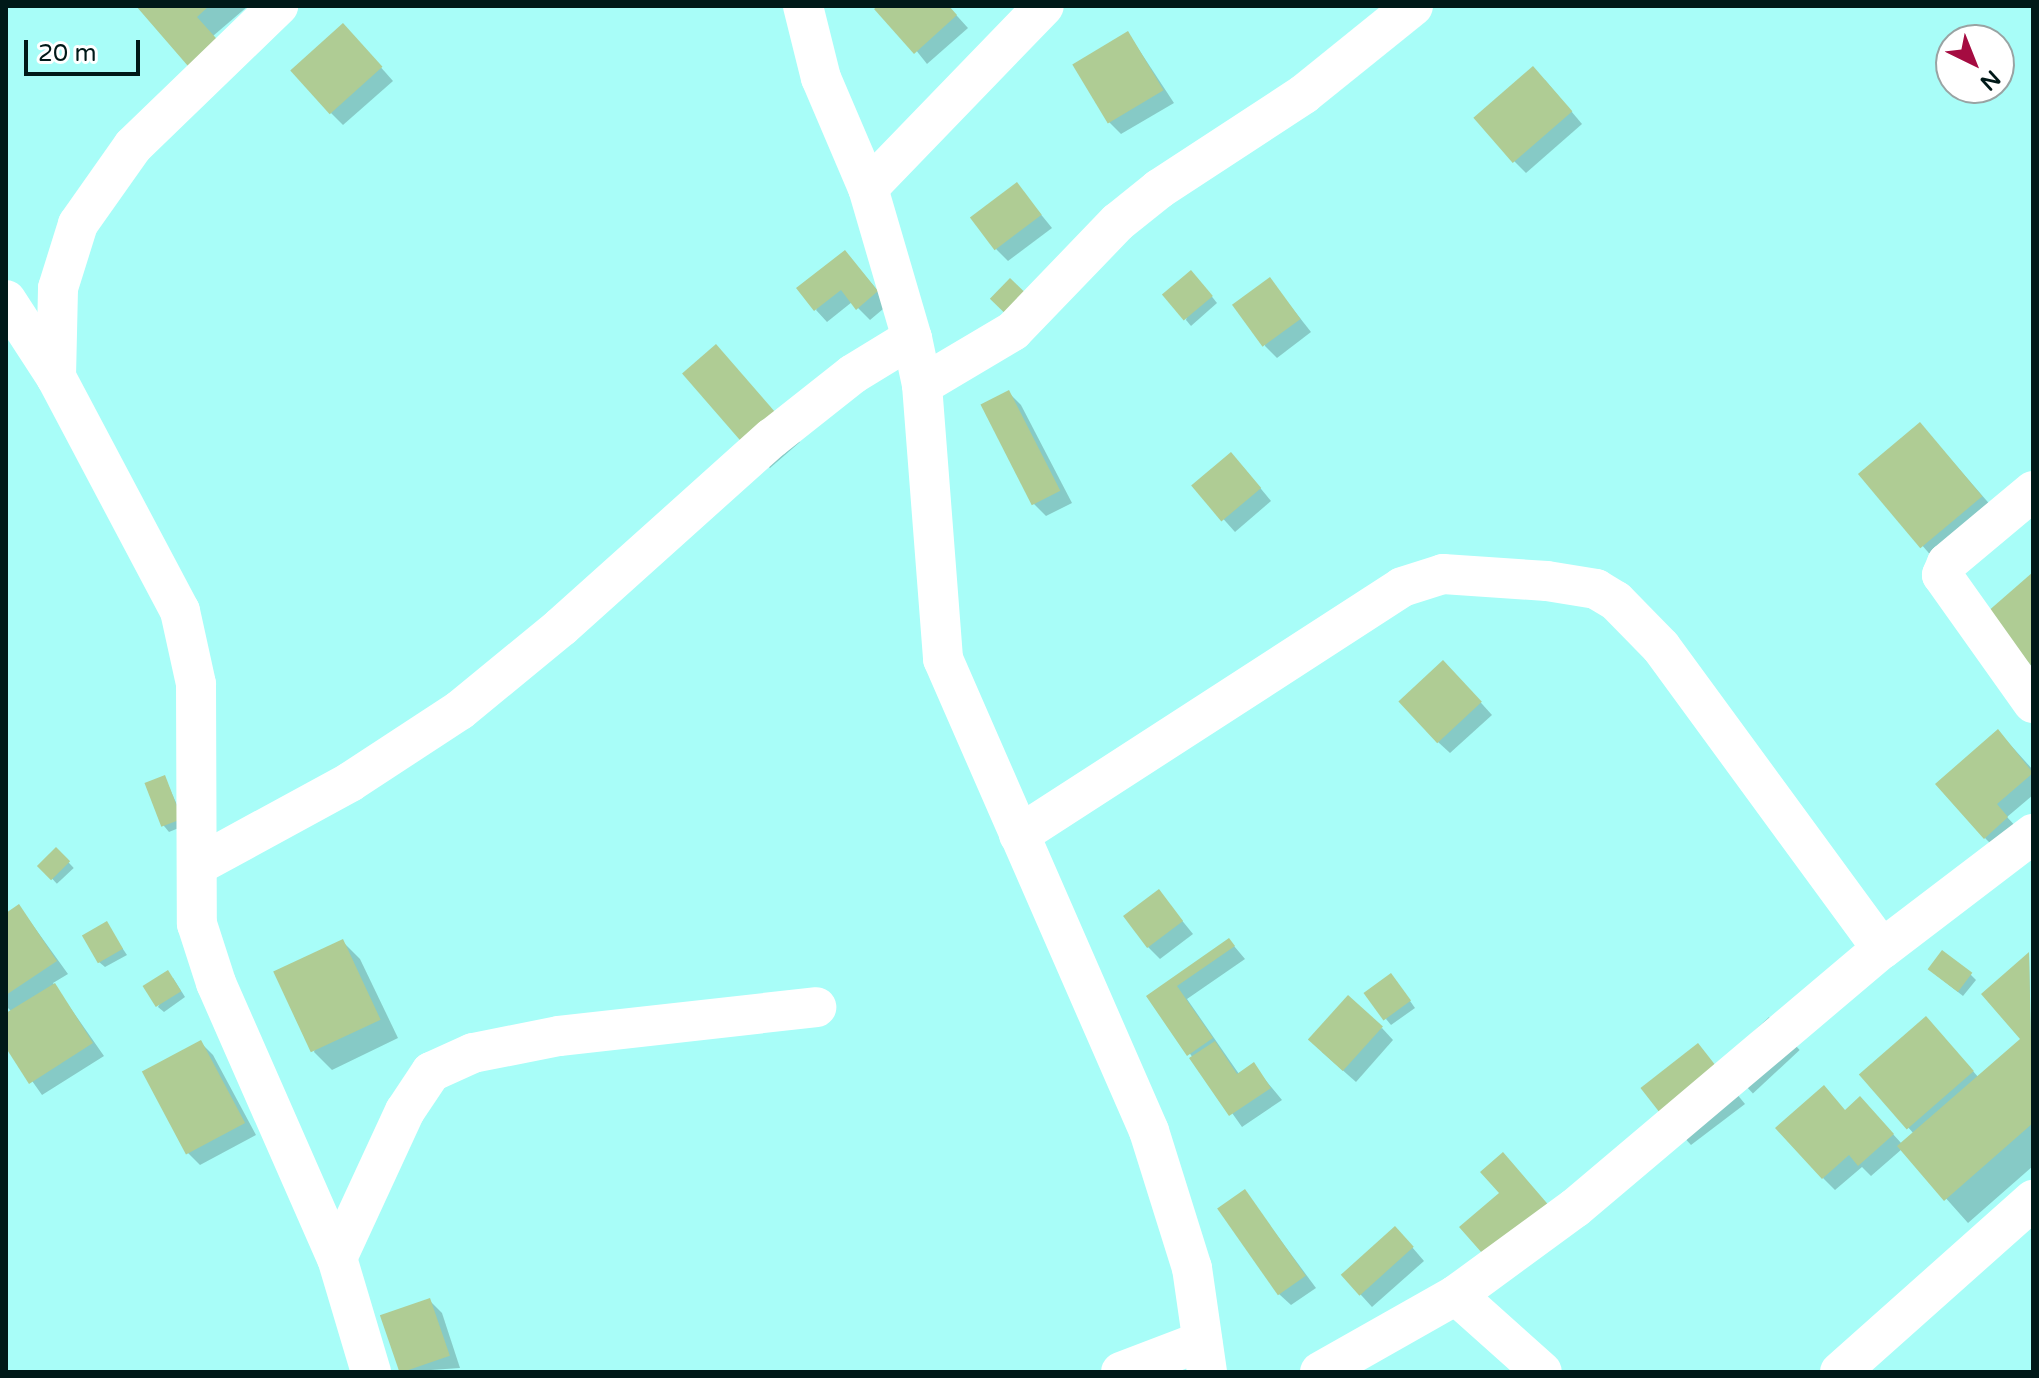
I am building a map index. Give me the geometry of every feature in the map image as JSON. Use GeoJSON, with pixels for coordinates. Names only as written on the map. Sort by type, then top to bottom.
{"type":"FeatureCollection","features":[{"type":"Feature","properties":{"kind":"street"},"geometry":{"type":"LineString","coordinates":[[56,377],[58,288],[78,224],[133,146],[278,6]]}},
{"type":"Feature","properties":{"kind":"street"},"geometry":{"type":"LineString","coordinates":[[803,6],[821,78],[868,188],[912,338],[922,385],[943,659],[1149,1131],[1192,1268],[1205,1356],[1121,1372]]}},
{"type":"Feature","properties":{"kind":"street"},"geometry":{"type":"LineString","coordinates":[[868,188],[1044,6]]}},
{"type":"Feature","properties":{"kind":"street"},"geometry":{"type":"LineString","coordinates":[[922,385],[1013,331],[1118,222],[1159,189],[1304,94],[1413,6]]}},
{"type":"Feature","properties":{"kind":"street"},"geometry":{"type":"LineString","coordinates":[[6,300],[56,377],[180,611],[196,684],[197,924],[216,983],[337,1258],[371,1372]]}},
{"type":"Feature","properties":{"kind":"street"},"geometry":{"type":"LineString","coordinates":[[198,865],[350,782],[460,710],[561,627],[772,438],[853,374],[912,338]]}},
{"type":"Feature","properties":{"kind":"street"},"geometry":{"type":"LineString","coordinates":[[2033,491],[1947,563],[1942,575],[2033,703]]}},
{"type":"Feature","properties":{"kind":"street"},"geometry":{"type":"LineString","coordinates":[[1019,835],[1402,587],[1443,574],[1547,581],[1596,589],[1616,601],[1661,647],[1882,949]]}},
{"type":"Feature","properties":{"kind":"street"},"geometry":{"type":"LineString","coordinates":[[1320,1372],[1456,1295],[1575,1208],[1882,949],[2033,834]]}},
{"type":"Feature","properties":{"kind":"street"},"geometry":{"type":"LineString","coordinates":[[337,1258],[405,1111],[431,1072],[473,1053],[559,1036],[816,1007]]}},
{"type":"Feature","properties":{"kind":"street"},"geometry":{"type":"LineString","coordinates":[[1840,1372],[2033,1200]]}},
{"type":"Feature","properties":{"kind":"street"},"geometry":{"type":"LineString","coordinates":[[1456,1295],[1542,1372]]}},
{"type":"Feature","properties":{"kind":"building"},"geometry":{"type":"Polygon","coordinates":[[[136,6],[209,6],[197,17],[224,47],[194,73],[136,6]]]}},
{"type":"Feature","properties":{"kind":"building"},"geometry":{"type":"Polygon","coordinates":[[[878,6],[949,6],[957,15],[914,54],[874,9],[878,6]]]}},
{"type":"Feature","properties":{"kind":"building"},"geometry":{"type":"Polygon","coordinates":[[[343,23],[382,67],[330,114],[290,71],[343,23]]]}},
{"type":"Feature","properties":{"kind":"building"},"geometry":{"type":"Polygon","coordinates":[[[1128,31],[1164,90],[1108,124],[1072,64],[1128,31]]]}},
{"type":"Feature","properties":{"kind":"building"},"geometry":{"type":"Polygon","coordinates":[[[1533,66],[1572,111],[1513,163],[1473,118],[1533,66]]]}},
{"type":"Feature","properties":{"kind":"building"},"geometry":{"type":"Polygon","coordinates":[[[1017,182],[1042,215],[995,250],[970,218],[1017,182]]]}},
{"type":"Feature","properties":{"kind":"building"},"geometry":{"type":"Polygon","coordinates":[[[845,250],[878,291],[856,310],[841,290],[814,311],[796,288],[845,250]]]}},
{"type":"Feature","properties":{"kind":"building"},"geometry":{"type":"Polygon","coordinates":[[[1191,270],[1213,296],[1184,320],[1162,294],[1191,270]]]}},
{"type":"Feature","properties":{"kind":"building"},"geometry":{"type":"Polygon","coordinates":[[[1270,277],[1301,319],[1263,347],[1232,305],[1270,277]]]}},
{"type":"Feature","properties":{"kind":"building"},"geometry":{"type":"Polygon","coordinates":[[[1010,278],[1043,310],[1023,331],[990,299],[1010,278]]]}},
{"type":"Feature","properties":{"kind":"building"},"geometry":{"type":"Polygon","coordinates":[[[716,344],[789,429],[756,458],[682,374],[716,344]]]}},
{"type":"Feature","properties":{"kind":"building"},"geometry":{"type":"Polygon","coordinates":[[[1009,390],[1060,491],[1032,505],[980,405],[1009,390]]]}},
{"type":"Feature","properties":{"kind":"building"},"geometry":{"type":"Polygon","coordinates":[[[1920,422],[1982,496],[1920,548],[1858,474],[1920,422]]]}},
{"type":"Feature","properties":{"kind":"building"},"geometry":{"type":"Polygon","coordinates":[[[1231,452],[1261,488],[1221,521],[1191,485],[1231,452]]]}},
{"type":"Feature","properties":{"kind":"building"},"geometry":{"type":"Polygon","coordinates":[[[2033,572],[2033,668],[1986,613],[2033,572]]]}},
{"type":"Feature","properties":{"kind":"building"},"geometry":{"type":"Polygon","coordinates":[[[1443,660],[1482,702],[1437,743],[1398,702],[1443,660]]]}},
{"type":"Feature","properties":{"kind":"building"},"geometry":{"type":"Polygon","coordinates":[[[1998,729],[2033,773],[1997,804],[2008,817],[1984,839],[1935,784],[1998,729]]]}},
{"type":"Feature","properties":{"kind":"building"},"geometry":{"type":"Polygon","coordinates":[[[165,775],[182,819],[161,827],[144,783],[165,775]]]}},
{"type":"Feature","properties":{"kind":"building"},"geometry":{"type":"Polygon","coordinates":[[[56,847],[70,861],[51,880],[37,866],[56,847]]]}},
{"type":"Feature","properties":{"kind":"building"},"geometry":{"type":"Polygon","coordinates":[[[1159,889],[1183,921],[1147,948],[1123,916],[1159,889]]]}},
{"type":"Feature","properties":{"kind":"building"},"geometry":{"type":"Polygon","coordinates":[[[19,904],[57,961],[6,995],[6,913],[19,904]]]}},
{"type":"Feature","properties":{"kind":"building"},"geometry":{"type":"Polygon","coordinates":[[[107,921],[123,949],[98,963],[82,936],[107,921]]]}},
{"type":"Feature","properties":{"kind":"building"},"geometry":{"type":"Polygon","coordinates":[[[1229,938],[1235,946],[1177,986],[1213,1038],[1187,1056],[1146,996],[1229,938]]]}},
{"type":"Feature","properties":{"kind":"building"},"geometry":{"type":"Polygon","coordinates":[[[343,939],[381,1020],[311,1052],[273,972],[343,939]]]}},
{"type":"Feature","properties":{"kind":"building"},"geometry":{"type":"Polygon","coordinates":[[[1942,950],[1972,973],[1958,992],[1928,969],[1942,950]]]}},
{"type":"Feature","properties":{"kind":"building"},"geometry":{"type":"Polygon","coordinates":[[[2029,952],[2033,1123],[1944,1201],[1897,1146],[2020,1039],[1981,994],[2029,952]]]}},
{"type":"Feature","properties":{"kind":"building"},"geometry":{"type":"Polygon","coordinates":[[[168,970],[181,991],[156,1007],[143,986],[168,970]]]}},
{"type":"Feature","properties":{"kind":"building"},"geometry":{"type":"Polygon","coordinates":[[[1391,973],[1411,1001],[1383,1020],[1363,993],[1391,973]]]}},
{"type":"Feature","properties":{"kind":"building"},"geometry":{"type":"Polygon","coordinates":[[[55,983],[93,1043],[29,1084],[6,1048],[6,1013],[55,983]]]}},
{"type":"Feature","properties":{"kind":"building"},"geometry":{"type":"Polygon","coordinates":[[[1348,995],[1383,1026],[1343,1071],[1308,1040],[1348,995]]]}},
{"type":"Feature","properties":{"kind":"building"},"geometry":{"type":"Polygon","coordinates":[[[1926,1016],[1974,1071],[1907,1129],[1859,1074],[1926,1016]]]}},
{"type":"Feature","properties":{"kind":"building"},"geometry":{"type":"Polygon","coordinates":[[[201,1040],[245,1123],[186,1154],[142,1071],[201,1040]]]}},
{"type":"Feature","properties":{"kind":"building"},"geometry":{"type":"Polygon","coordinates":[[[1215,1041],[1237,1074],[1254,1062],[1271,1088],[1229,1116],[1189,1058],[1215,1041]]]}},
{"type":"Feature","properties":{"kind":"building"},"geometry":{"type":"Polygon","coordinates":[[[1698,1043],[1736,1091],[1678,1136],[1640,1088],[1698,1043]]]}},
{"type":"Feature","properties":{"kind":"building"},"geometry":{"type":"Polygon","coordinates":[[[1824,1085],[1845,1110],[1860,1096],[1894,1134],[1858,1166],[1849,1155],[1822,1179],[1775,1128],[1824,1085]]]}},
{"type":"Feature","properties":{"kind":"building"},"geometry":{"type":"Polygon","coordinates":[[[1503,1152],[1558,1216],[1497,1270],[1459,1227],[1499,1193],[1480,1172],[1503,1152]]]}},
{"type":"Feature","properties":{"kind":"building"},"geometry":{"type":"Polygon","coordinates":[[[1245,1189],[1306,1276],[1278,1295],[1217,1209],[1245,1189]]]}},
{"type":"Feature","properties":{"kind":"building"},"geometry":{"type":"Polygon","coordinates":[[[1395,1226],[1414,1247],[1359,1296],[1341,1275],[1395,1226]]]}},
{"type":"Feature","properties":{"kind":"building"},"geometry":{"type":"Polygon","coordinates":[[[430,1298],[450,1356],[399,1372],[380,1315],[430,1298]]]}}]}
